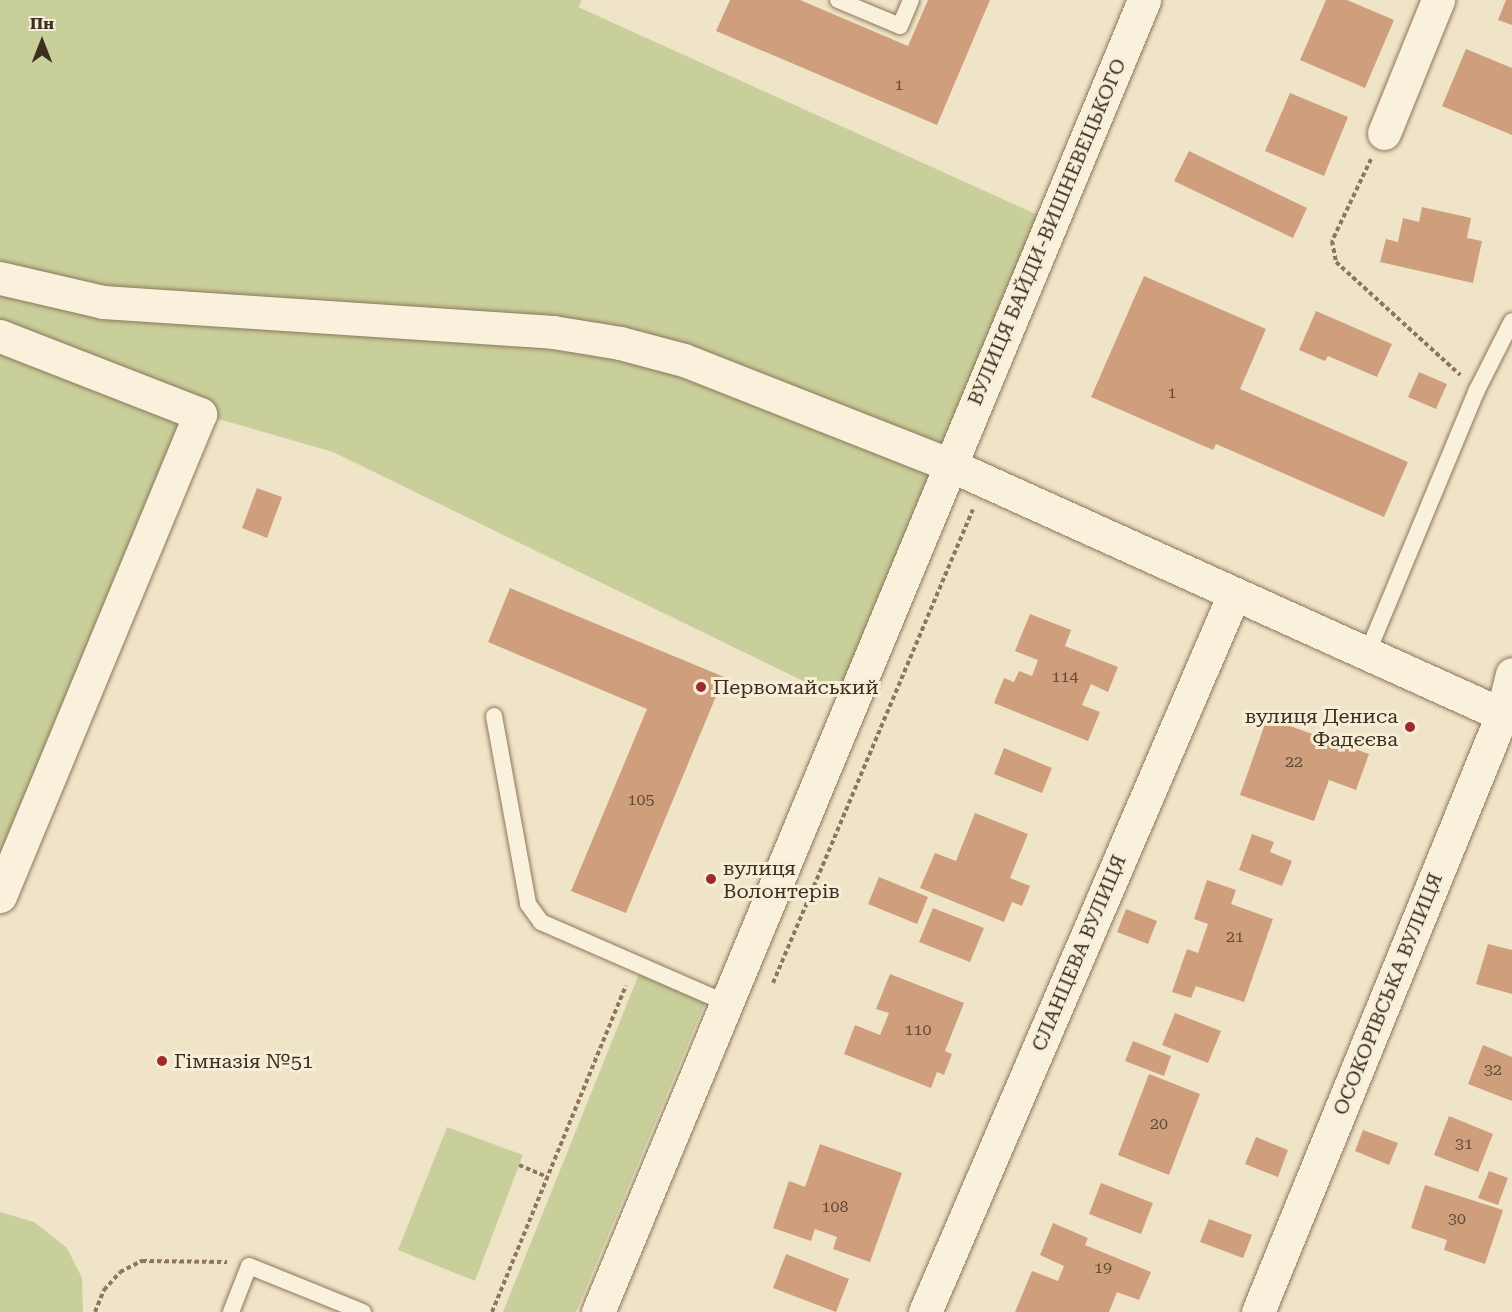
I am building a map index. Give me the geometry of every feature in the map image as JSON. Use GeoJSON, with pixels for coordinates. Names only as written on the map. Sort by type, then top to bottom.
{"type":"FeatureCollection","features":[{"type":"Feature","properties":{"kind":"street","name":"ВУЛИЦЯ БАЙДИ-ВИШНЕВЕЦЬКОГО"},"geometry":{"type":"LineString","coordinates":[[950,465],[1144,0]]}},
{"type":"Feature","properties":{"kind":"street"},"geometry":{"type":"LineString","coordinates":[[1384,133],[1438,0]]}},
{"type":"Feature","properties":{"kind":"street"},"geometry":{"type":"LineString","coordinates":[[0,278],[103,302],[553,332],[620,343],[742,380],[950,465],[1507,717]]}},
{"type":"Feature","properties":{"kind":"street"},"geometry":{"type":"LineString","coordinates":[[0,336],[200,414],[0,896]]}},
{"type":"Feature","properties":{"kind":"street"},"geometry":{"type":"LineString","coordinates":[[598,1312],[950,465]]}},
{"type":"Feature","properties":{"kind":"street","name":"СЛАНЦЕВА ВУЛИЦЯ"},"geometry":{"type":"LineString","coordinates":[[925,1312],[1234,594]]}},
{"type":"Feature","properties":{"kind":"street","name":"ОСОКОРІВСЬКА ВУЛИЦЯ"},"geometry":{"type":"LineString","coordinates":[[1258,1312],[1507,717],[1512,674]]}},
{"type":"Feature","properties":{"kind":"lane"},"geometry":{"type":"LineString","coordinates":[[838,0],[900,26],[911,0]]}},
{"type":"Feature","properties":{"kind":"lane"},"geometry":{"type":"LineString","coordinates":[[1367,654],[1477,390],[1512,321]]}},
{"type":"Feature","properties":{"kind":"lane"},"geometry":{"type":"LineString","coordinates":[[494,716],[528,904],[541,922],[726,1003]]}},
{"type":"Feature","properties":{"kind":"lane"},"geometry":{"type":"LineString","coordinates":[[231,1312],[249,1266],[363,1312]]}},
{"type":"Feature","properties":{"kind":"path"},"geometry":{"type":"LineString","coordinates":[[1384,133],[1332,241],[1335,262],[1477,390]]}},
{"type":"Feature","properties":{"kind":"path"},"geometry":{"type":"LineString","coordinates":[[768,995],[985,481]]}},
{"type":"Feature","properties":{"kind":"path"},"geometry":{"type":"LineString","coordinates":[[492,1312],[635,963]]}},
{"type":"Feature","properties":{"kind":"path"},"geometry":{"type":"LineString","coordinates":[[519,1166],[547,1177]]}},
{"type":"Feature","properties":{"kind":"path"},"geometry":{"type":"LineString","coordinates":[[95,1312],[104,1290],[120,1272],[142,1260],[198,1260],[249,1266]]}},
{"type":"Feature","properties":{"kind":"green space"},"geometry":{"type":"Polygon","coordinates":[[[0,0],[582,0],[578,7],[1051,221],[850,704],[333,452],[201,414],[0,896],[0,0]]]}},
{"type":"Feature","properties":{"kind":"green space"},"geometry":{"type":"Polygon","coordinates":[[[639,974],[705,1003],[576,1312],[503,1312],[639,974]]]}},
{"type":"Feature","properties":{"kind":"green space"},"geometry":{"type":"Polygon","coordinates":[[[447,1127],[523,1155],[475,1281],[398,1250],[447,1127]]]}},
{"type":"Feature","properties":{"kind":"green space"},"geometry":{"type":"Polygon","coordinates":[[[0,1212],[34,1222],[67,1248],[82,1278],[83,1312],[0,1312],[0,1212]]]}},
{"type":"Feature","properties":{"kind":"building"},"geometry":{"type":"Polygon","coordinates":[[[730,0],[800,0],[908,46],[928,0],[990,0],[937,125],[716,31],[730,0]]]}},
{"type":"Feature","properties":{"kind":"building"},"geometry":{"type":"Polygon","coordinates":[[[1326,0],[1347,0],[1394,20],[1365,88],[1300,60],[1326,0]]]}},
{"type":"Feature","properties":{"kind":"building"},"geometry":{"type":"Polygon","coordinates":[[[1506,0],[1512,0],[1512,25],[1498,20],[1506,0]]]}},
{"type":"Feature","properties":{"kind":"building"},"geometry":{"type":"Polygon","coordinates":[[[1466,49],[1512,68],[1512,135],[1442,106],[1466,49]]]}},
{"type":"Feature","properties":{"kind":"building"},"geometry":{"type":"Polygon","coordinates":[[[1290,93],[1348,117],[1324,176],[1265,151],[1290,93]]]}},
{"type":"Feature","properties":{"kind":"building"},"geometry":{"type":"Polygon","coordinates":[[[1189,151],[1307,208],[1293,238],[1174,181],[1189,151]]]}},
{"type":"Feature","properties":{"kind":"building"},"geometry":{"type":"Polygon","coordinates":[[[1422,207],[1471,218],[1467,238],[1482,241],[1473,283],[1380,262],[1386,239],[1398,242],[1403,218],[1419,222],[1422,207]]]}},
{"type":"Feature","properties":{"kind":"building"},"geometry":{"type":"Polygon","coordinates":[[[1144,276],[1266,329],[1240,389],[1408,462],[1384,517],[1216,444],[1213,450],[1091,397],[1144,276]]]}},
{"type":"Feature","properties":{"kind":"building"},"geometry":{"type":"Polygon","coordinates":[[[1316,311],[1392,344],[1377,377],[1328,356],[1325,361],[1299,350],[1316,311]]]}},
{"type":"Feature","properties":{"kind":"building"},"geometry":{"type":"Polygon","coordinates":[[[1419,372],[1447,384],[1436,409],[1408,397],[1419,372]]]}},
{"type":"Feature","properties":{"kind":"building"},"geometry":{"type":"Polygon","coordinates":[[[257,488],[282,497],[267,538],[242,528],[257,488]]]}},
{"type":"Feature","properties":{"kind":"building"},"geometry":{"type":"Polygon","coordinates":[[[510,588],[724,677],[626,913],[571,891],[647,709],[488,642],[510,588]]]}},
{"type":"Feature","properties":{"kind":"building"},"geometry":{"type":"Polygon","coordinates":[[[1030,614],[1071,630],[1065,646],[1118,667],[1108,692],[1091,684],[1082,705],[1100,712],[1088,741],[994,703],[1004,678],[1014,682],[1019,671],[1032,676],[1038,660],[1015,651],[1030,614]]]}},
{"type":"Feature","properties":{"kind":"building"},"geometry":{"type":"Polygon","coordinates":[[[1267,718],[1369,754],[1356,790],[1329,780],[1314,821],[1240,795],[1267,718]]]}},
{"type":"Feature","properties":{"kind":"building"},"geometry":{"type":"Polygon","coordinates":[[[1004,748],[1052,768],[1042,793],[994,774],[1004,748]]]}},
{"type":"Feature","properties":{"kind":"building"},"geometry":{"type":"Polygon","coordinates":[[[975,813],[1028,834],[1010,878],[1030,886],[1022,906],[1012,902],[1004,922],[920,888],[935,853],[956,861],[975,813]]]}},
{"type":"Feature","properties":{"kind":"building"},"geometry":{"type":"Polygon","coordinates":[[[1252,834],[1274,842],[1270,852],[1292,861],[1282,886],[1239,870],[1252,834]]]}},
{"type":"Feature","properties":{"kind":"building"},"geometry":{"type":"Polygon","coordinates":[[[879,877],[928,897],[917,924],[868,904],[879,877]]]}},
{"type":"Feature","properties":{"kind":"building"},"geometry":{"type":"Polygon","coordinates":[[[1207,880],[1236,890],[1231,904],[1273,919],[1244,1002],[1196,986],[1191,998],[1172,992],[1187,949],[1198,953],[1208,924],[1194,919],[1207,880]]]}},
{"type":"Feature","properties":{"kind":"building"},"geometry":{"type":"Polygon","coordinates":[[[933,908],[984,928],[970,962],[919,942],[933,908]]]}},
{"type":"Feature","properties":{"kind":"building"},"geometry":{"type":"Polygon","coordinates":[[[1126,909],[1157,921],[1148,944],[1117,932],[1126,909]]]}},
{"type":"Feature","properties":{"kind":"building"},"geometry":{"type":"Polygon","coordinates":[[[1488,944],[1512,950],[1512,994],[1476,984],[1488,944]]]}},
{"type":"Feature","properties":{"kind":"building"},"geometry":{"type":"Polygon","coordinates":[[[890,974],[964,1003],[945,1051],[952,1054],[944,1075],[937,1072],[931,1088],[844,1054],[855,1025],[880,1035],[889,1013],[876,1009],[890,974]]]}},
{"type":"Feature","properties":{"kind":"building"},"geometry":{"type":"Polygon","coordinates":[[[1175,1013],[1221,1031],[1208,1063],[1162,1045],[1175,1013]]]}},
{"type":"Feature","properties":{"kind":"building"},"geometry":{"type":"Polygon","coordinates":[[[1133,1041],[1171,1056],[1164,1076],[1125,1061],[1133,1041]]]}},
{"type":"Feature","properties":{"kind":"building"},"geometry":{"type":"Polygon","coordinates":[[[1483,1045],[1512,1057],[1512,1101],[1468,1084],[1483,1045]]]}},
{"type":"Feature","properties":{"kind":"building"},"geometry":{"type":"Polygon","coordinates":[[[1149,1074],[1200,1094],[1169,1175],[1118,1155],[1149,1074]]]}},
{"type":"Feature","properties":{"kind":"building"},"geometry":{"type":"Polygon","coordinates":[[[1449,1116],[1493,1134],[1478,1172],[1434,1155],[1449,1116]]]}},
{"type":"Feature","properties":{"kind":"building"},"geometry":{"type":"Polygon","coordinates":[[[1363,1130],[1398,1143],[1389,1165],[1355,1151],[1363,1130]]]}},
{"type":"Feature","properties":{"kind":"building"},"geometry":{"type":"Polygon","coordinates":[[[1256,1137],[1288,1150],[1278,1177],[1245,1164],[1256,1137]]]}},
{"type":"Feature","properties":{"kind":"building"},"geometry":{"type":"Polygon","coordinates":[[[820,1144],[902,1173],[870,1262],[833,1249],[837,1237],[815,1229],[811,1241],[773,1228],[789,1181],[805,1187],[820,1144]]]}},
{"type":"Feature","properties":{"kind":"building"},"geometry":{"type":"Polygon","coordinates":[[[1489,1171],[1508,1178],[1498,1205],[1478,1198],[1489,1171]]]}},
{"type":"Feature","properties":{"kind":"building"},"geometry":{"type":"Polygon","coordinates":[[[1101,1183],[1153,1203],[1141,1234],[1089,1214],[1101,1183]]]}},
{"type":"Feature","properties":{"kind":"building"},"geometry":{"type":"Polygon","coordinates":[[[1425,1185],[1503,1210],[1485,1264],[1444,1250],[1447,1240],[1411,1228],[1425,1185]]]}},
{"type":"Feature","properties":{"kind":"building"},"geometry":{"type":"Polygon","coordinates":[[[1209,1219],[1252,1235],[1243,1258],[1200,1242],[1209,1219]]]}},
{"type":"Feature","properties":{"kind":"building"},"geometry":{"type":"Polygon","coordinates":[[[1053,1223],[1088,1238],[1085,1245],[1151,1272],[1139,1300],[1117,1292],[1109,1312],[1015,1312],[1032,1271],[1058,1281],[1064,1266],[1040,1255],[1053,1223]]]}},
{"type":"Feature","properties":{"kind":"building"},"geometry":{"type":"Polygon","coordinates":[[[786,1254],[849,1279],[836,1312],[773,1288],[786,1254]]]}},
{"type":"Feature","properties":{"kind":"place","name":"Первомайський"},"geometry":{"type":"Point","coordinates":[701,687]}},
{"type":"Feature","properties":{"kind":"place","name":"вулиця Дениса Фадєєва"},"geometry":{"type":"Point","coordinates":[1410,727]}},
{"type":"Feature","properties":{"kind":"place","name":"вулиця Волонтерів"},"geometry":{"type":"Point","coordinates":[711,879]}},
{"type":"Feature","properties":{"kind":"place","name":"Гімназія №51"},"geometry":{"type":"Point","coordinates":[162,1061]}}]}
